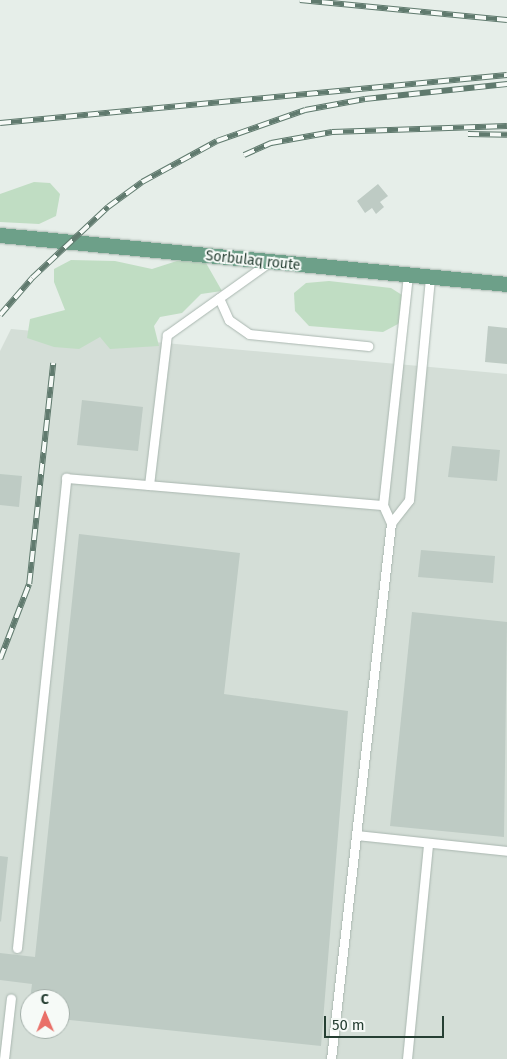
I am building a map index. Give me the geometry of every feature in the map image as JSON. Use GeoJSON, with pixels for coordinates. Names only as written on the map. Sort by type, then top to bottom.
{"type":"FeatureCollection","features":[{"type":"Feature","properties":{"kind":"main road","name":"Sorbulaq route"},"geometry":{"type":"LineString","coordinates":[[0,234],[268,263],[507,284]]}},
{"type":"Feature","properties":{"kind":"lane"},"geometry":{"type":"LineString","coordinates":[[149,485],[162,346],[167,335],[268,263]]}},
{"type":"Feature","properties":{"kind":"lane"},"geometry":{"type":"LineString","coordinates":[[331,1059],[391,523],[383,505],[408,274]]}},
{"type":"Feature","properties":{"kind":"lane"},"geometry":{"type":"LineString","coordinates":[[391,523],[409,500],[430,276]]}},
{"type":"Feature","properties":{"kind":"lane"},"geometry":{"type":"LineString","coordinates":[[219,298],[229,320],[249,334],[368,346]]}},
{"type":"Feature","properties":{"kind":"lane"},"geometry":{"type":"LineString","coordinates":[[17,948],[66,478],[383,505]]}},
{"type":"Feature","properties":{"kind":"lane"},"geometry":{"type":"LineString","coordinates":[[356,835],[507,851]]}},
{"type":"Feature","properties":{"kind":"lane"},"geometry":{"type":"LineString","coordinates":[[407,1059],[428,843]]}},
{"type":"Feature","properties":{"kind":"lane"},"geometry":{"type":"LineString","coordinates":[[4,1059],[11,998]]}},
{"type":"Feature","properties":{"kind":"shaded area"},"geometry":{"type":"Polygon","coordinates":[[[11,329],[507,374],[507,1059],[0,1059],[0,351],[11,329]]]}},
{"type":"Feature","properties":{"kind":"green space"},"geometry":{"type":"Polygon","coordinates":[[[34,182],[50,183],[60,194],[56,216],[39,224],[0,222],[0,194],[34,182]]]}},
{"type":"Feature","properties":{"kind":"green space"},"geometry":{"type":"Polygon","coordinates":[[[183,259],[206,263],[222,291],[201,294],[182,313],[160,317],[154,326],[159,346],[110,349],[100,337],[79,349],[54,347],[27,338],[30,319],[65,310],[54,282],[54,269],[71,260],[115,261],[152,269],[183,259]]]}},
{"type":"Feature","properties":{"kind":"green space"},"geometry":{"type":"Polygon","coordinates":[[[329,281],[391,288],[402,295],[407,312],[398,324],[383,332],[309,326],[295,311],[294,293],[306,283],[329,281]]]}},
{"type":"Feature","properties":{"kind":"building"},"geometry":{"type":"Polygon","coordinates":[[[378,184],[388,196],[380,202],[384,207],[376,214],[372,208],[365,213],[357,201],[378,184]]]}},
{"type":"Feature","properties":{"kind":"building"},"geometry":{"type":"Polygon","coordinates":[[[488,326],[507,328],[507,364],[485,362],[488,326]]]}},
{"type":"Feature","properties":{"kind":"building"},"geometry":{"type":"Polygon","coordinates":[[[82,400],[143,407],[138,451],[77,445],[82,400]]]}},
{"type":"Feature","properties":{"kind":"building"},"geometry":{"type":"Polygon","coordinates":[[[452,446],[500,450],[497,481],[448,477],[452,446]]]}},
{"type":"Feature","properties":{"kind":"building"},"geometry":{"type":"Polygon","coordinates":[[[0,474],[22,476],[19,507],[0,505],[0,474]]]}},
{"type":"Feature","properties":{"kind":"building"},"geometry":{"type":"Polygon","coordinates":[[[79,534],[240,553],[224,694],[348,711],[321,1046],[70,1020],[70,989],[31,989],[32,984],[0,980],[0,953],[35,957],[79,534]]]}},
{"type":"Feature","properties":{"kind":"building"},"geometry":{"type":"Polygon","coordinates":[[[421,550],[495,556],[493,583],[418,577],[421,550]]]}},
{"type":"Feature","properties":{"kind":"building"},"geometry":{"type":"Polygon","coordinates":[[[412,612],[507,622],[504,837],[390,826],[412,612]]]}},
{"type":"Feature","properties":{"kind":"building"},"geometry":{"type":"Polygon","coordinates":[[[0,856],[8,857],[1,922],[0,921],[0,856]]]}},
{"type":"Feature","properties":{"kind":"railway"},"geometry":{"type":"LineString","coordinates":[[300,0],[507,20]]}},
{"type":"Feature","properties":{"kind":"railway"},"geometry":{"type":"LineString","coordinates":[[0,123],[507,75]]}},
{"type":"Feature","properties":{"kind":"railway"},"geometry":{"type":"LineString","coordinates":[[0,315],[32,278],[108,207],[142,182],[217,141],[305,110],[365,99],[507,84]]}},
{"type":"Feature","properties":{"kind":"railway"},"geometry":{"type":"LineString","coordinates":[[244,155],[271,143],[332,132],[507,126]]}},
{"type":"Feature","properties":{"kind":"railway"},"geometry":{"type":"LineString","coordinates":[[468,134],[507,135]]}},
{"type":"Feature","properties":{"kind":"railway"},"geometry":{"type":"LineString","coordinates":[[0,659],[29,584],[53,363]]}}]}
